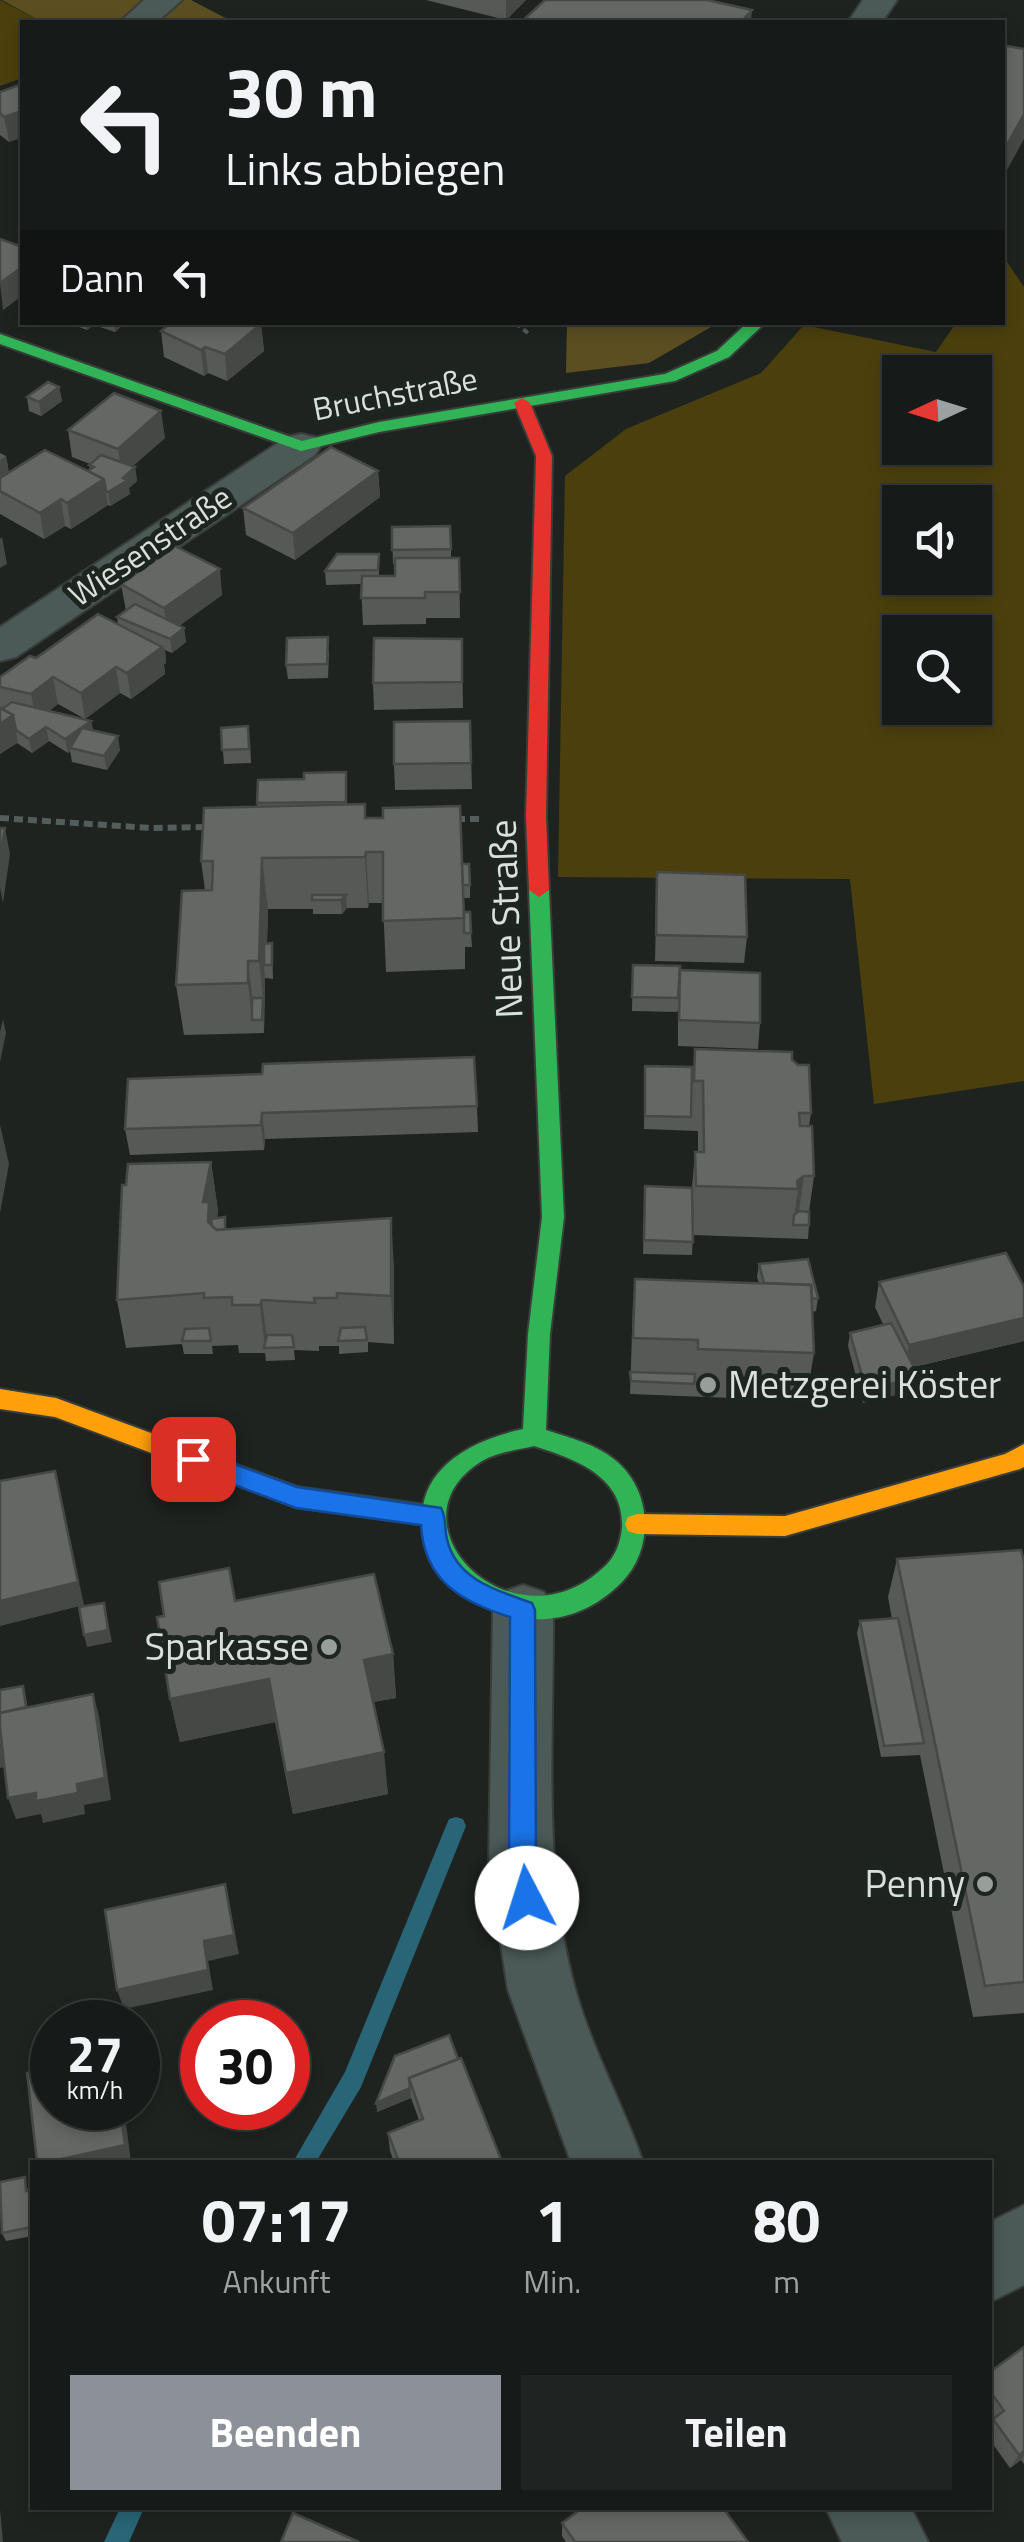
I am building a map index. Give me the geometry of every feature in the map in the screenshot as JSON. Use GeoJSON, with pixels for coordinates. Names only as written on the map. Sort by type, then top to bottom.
{"type":"FeatureCollection","features":[{"type":"Feature","properties":{"kind":"street"},"geometry":{"type":"LineString","coordinates":[[140,20],[165,0]]}},
{"type":"Feature","properties":{"kind":"street","name":"Bruchstraße"},"geometry":{"type":"LineString","coordinates":[[0,339],[300,446],[379,428],[669,378],[723,354],[755,325]]}},
{"type":"Feature","properties":{"kind":"street","name":"Neue Straße"},"geometry":{"type":"LineString","coordinates":[[522,403],[544,456],[536,817],[553,1217],[539,1334],[534,1436]]}},
{"type":"Feature","properties":{"kind":"street","name":"Wiesenstraße"},"geometry":{"type":"LineString","coordinates":[[0,647],[300,446]]}},
{"type":"Feature","properties":{"kind":"street"},"geometry":{"type":"LineString","coordinates":[[0,1399],[56,1408],[296,1497],[433,1516]]}},
{"type":"Feature","properties":{"kind":"street"},"geometry":{"type":"LineString","coordinates":[[534,1436],[572,1442],[604,1460],[627,1486],[638,1524],[630,1555],[610,1583],[581,1602],[546,1611],[523,1610],[477,1596],[454,1576],[434,1543],[433,1516],[449,1476],[472,1454],[534,1436]]}},
{"type":"Feature","properties":{"kind":"street"},"geometry":{"type":"LineString","coordinates":[[638,1524],[786,1526],[1020,1464]]}},
{"type":"Feature","properties":{"kind":"street"},"geometry":{"type":"LineString","coordinates":[[523,1610],[522,1868],[542,1990],[592,2130],[607,2160]]}},
{"type":"Feature","properties":{"kind":"street"},"geometry":{"type":"LineString","coordinates":[[992,2265],[1024,2242]]}},
{"type":"Feature","properties":{"kind":"street"},"geometry":{"type":"LineString","coordinates":[[866,2510],[890,2542]]}},
{"type":"Feature","properties":{"kind":"path"},"geometry":{"type":"LineString","coordinates":[[518,325],[528,333]]}},
{"type":"Feature","properties":{"kind":"path"},"geometry":{"type":"LineString","coordinates":[[440,820],[536,817]]}},
{"type":"Feature","properties":{"kind":"path"},"geometry":{"type":"LineString","coordinates":[[0,818],[151,828],[209,826]]}},
{"type":"Feature","properties":{"kind":"shaded area"},"geometry":{"type":"Polygon","coordinates":[[[0,0],[38,20],[20,20],[20,79],[0,86],[0,0]]]}},
{"type":"Feature","properties":{"kind":"shaded area"},"geometry":{"type":"Polygon","coordinates":[[[2,0],[191,0],[229,20],[38,20],[2,0]]]}},
{"type":"Feature","properties":{"kind":"shaded area"},"geometry":{"type":"Polygon","coordinates":[[[1005,259],[1024,287],[1024,1081],[874,1104],[850,879],[558,877],[565,476],[626,429],[761,373],[804,325],[936,352],[955,325],[1005,325],[1005,259]]]}},
{"type":"Feature","properties":{"kind":"shaded area"},"geometry":{"type":"Polygon","coordinates":[[[567,325],[715,325],[649,363],[566,373],[567,325]]]}},
{"type":"Feature","properties":{"kind":"building"},"geometry":{"type":"Polygon","coordinates":[[[545,0],[707,0],[752,10],[743,20],[523,20],[545,0]]]}},
{"type":"Feature","properties":{"kind":"building"},"geometry":{"type":"Polygon","coordinates":[[[1005,46],[1024,49],[1024,114],[1005,149],[1005,46]]]}},
{"type":"Feature","properties":{"kind":"building"},"geometry":{"type":"Polygon","coordinates":[[[20,85],[20,112],[4,117],[0,113],[0,92],[20,85]]]}},
{"type":"Feature","properties":{"kind":"building"},"geometry":{"type":"Polygon","coordinates":[[[0,239],[20,246],[20,268],[0,283],[0,239]]]}},
{"type":"Feature","properties":{"kind":"building"},"geometry":{"type":"Polygon","coordinates":[[[168,325],[260,325],[225,354],[205,347],[201,350],[161,331],[168,325]]]}},
{"type":"Feature","properties":{"kind":"building"},"geometry":{"type":"Polygon","coordinates":[[[48,382],[59,387],[39,402],[27,397],[48,382]]]}},
{"type":"Feature","properties":{"kind":"building"},"geometry":{"type":"Polygon","coordinates":[[[114,393],[161,411],[118,449],[68,430],[114,393]]]}},
{"type":"Feature","properties":{"kind":"building"},"geometry":{"type":"Polygon","coordinates":[[[331,447],[378,471],[293,533],[243,508],[331,447]]]}},
{"type":"Feature","properties":{"kind":"building"},"geometry":{"type":"Polygon","coordinates":[[[45,450],[104,479],[67,503],[61,499],[40,513],[0,491],[0,478],[45,450]]]}},
{"type":"Feature","properties":{"kind":"building"},"geometry":{"type":"Polygon","coordinates":[[[101,455],[135,467],[123,478],[128,480],[108,492],[104,479],[88,471],[94,467],[89,465],[101,455]]]}},
{"type":"Feature","properties":{"kind":"building"},"geometry":{"type":"Polygon","coordinates":[[[450,526],[451,549],[392,550],[392,527],[450,526]]]}},
{"type":"Feature","properties":{"kind":"building"},"geometry":{"type":"Polygon","coordinates":[[[175,546],[220,569],[164,608],[121,584],[175,546]]]}},
{"type":"Feature","properties":{"kind":"building"},"geometry":{"type":"Polygon","coordinates":[[[337,554],[379,554],[378,570],[325,571],[337,554]]]}},
{"type":"Feature","properties":{"kind":"building"},"geometry":{"type":"Polygon","coordinates":[[[395,558],[459,558],[460,592],[425,592],[425,598],[361,598],[362,576],[395,576],[395,558]]]}},
{"type":"Feature","properties":{"kind":"building"},"geometry":{"type":"Polygon","coordinates":[[[135,604],[184,628],[170,639],[117,617],[135,604]]]}},
{"type":"Feature","properties":{"kind":"building"},"geometry":{"type":"Polygon","coordinates":[[[98,614],[162,647],[127,673],[116,667],[81,693],[53,677],[31,694],[0,687],[0,677],[30,656],[36,658],[98,614]]]}},
{"type":"Feature","properties":{"kind":"building"},"geometry":{"type":"Polygon","coordinates":[[[328,637],[327,664],[286,665],[287,638],[328,637]]]}},
{"type":"Feature","properties":{"kind":"building"},"geometry":{"type":"Polygon","coordinates":[[[374,638],[462,639],[462,682],[373,683],[374,638]]]}},
{"type":"Feature","properties":{"kind":"building"},"geometry":{"type":"Polygon","coordinates":[[[12,702],[91,721],[65,739],[46,727],[29,739],[16,730],[13,715],[2,709],[12,702]]]}},
{"type":"Feature","properties":{"kind":"building"},"geometry":{"type":"Polygon","coordinates":[[[0,708],[13,715],[0,724],[0,708]]]}},
{"type":"Feature","properties":{"kind":"building"},"geometry":{"type":"Polygon","coordinates":[[[470,721],[471,763],[394,764],[394,722],[470,721]]]}},
{"type":"Feature","properties":{"kind":"building"},"geometry":{"type":"Polygon","coordinates":[[[248,726],[249,749],[222,750],[221,728],[248,726]]]}},
{"type":"Feature","properties":{"kind":"building"},"geometry":{"type":"Polygon","coordinates":[[[82,728],[118,736],[104,756],[70,748],[82,728]]]}},
{"type":"Feature","properties":{"kind":"building"},"geometry":{"type":"Polygon","coordinates":[[[346,772],[346,802],[257,803],[258,780],[304,779],[304,773],[346,772]]]}},
{"type":"Feature","properties":{"kind":"building"},"geometry":{"type":"Polygon","coordinates":[[[365,804],[365,818],[383,818],[383,808],[460,806],[464,918],[383,921],[383,852],[366,852],[365,857],[262,858],[259,961],[248,961],[248,983],[176,985],[182,891],[212,890],[213,861],[201,861],[204,808],[365,804]]]}},
{"type":"Feature","properties":{"kind":"building"},"geometry":{"type":"Polygon","coordinates":[[[0,828],[5,828],[0,859],[0,828]]]}},
{"type":"Feature","properties":{"kind":"building"},"geometry":{"type":"Polygon","coordinates":[[[462,864],[469,864],[470,885],[463,885],[462,864]]]}},
{"type":"Feature","properties":{"kind":"building"},"geometry":{"type":"Polygon","coordinates":[[[657,872],[745,875],[747,937],[656,935],[657,872]]]}},
{"type":"Feature","properties":{"kind":"building"},"geometry":{"type":"Polygon","coordinates":[[[312,895],[346,895],[341,900],[312,900],[312,895]]]}},
{"type":"Feature","properties":{"kind":"building"},"geometry":{"type":"Polygon","coordinates":[[[464,912],[470,912],[471,933],[464,933],[464,912]]]}},
{"type":"Feature","properties":{"kind":"building"},"geometry":{"type":"Polygon","coordinates":[[[272,943],[272,965],[264,965],[264,944],[272,943]]]}},
{"type":"Feature","properties":{"kind":"building"},"geometry":{"type":"Polygon","coordinates":[[[633,965],[680,966],[678,998],[632,997],[633,965]]]}},
{"type":"Feature","properties":{"kind":"building"},"geometry":{"type":"Polygon","coordinates":[[[680,970],[760,973],[760,1023],[679,1020],[680,970]]]}},
{"type":"Feature","properties":{"kind":"building"},"geometry":{"type":"Polygon","coordinates":[[[252,998],[263,998],[262,1020],[252,1020],[252,998]]]}},
{"type":"Feature","properties":{"kind":"building"},"geometry":{"type":"Polygon","coordinates":[[[695,1049],[792,1052],[792,1060],[798,1065],[809,1065],[811,1113],[799,1113],[800,1126],[812,1126],[814,1176],[797,1181],[798,1189],[696,1186],[695,1152],[704,1152],[703,1081],[694,1081],[695,1049]]]}},
{"type":"Feature","properties":{"kind":"building"},"geometry":{"type":"Polygon","coordinates":[[[474,1057],[477,1106],[262,1113],[261,1125],[125,1129],[128,1079],[262,1074],[263,1064],[474,1057]]]}},
{"type":"Feature","properties":{"kind":"building"},"geometry":{"type":"Polygon","coordinates":[[[645,1066],[692,1067],[691,1117],[645,1116],[645,1066]]]}},
{"type":"Feature","properties":{"kind":"building"},"geometry":{"type":"Polygon","coordinates":[[[211,1162],[203,1202],[209,1202],[208,1222],[217,1230],[391,1218],[391,1296],[337,1293],[337,1298],[314,1298],[315,1303],[262,1300],[260,1305],[232,1305],[232,1297],[204,1298],[204,1293],[117,1300],[122,1185],[126,1185],[128,1164],[211,1162]]]}},
{"type":"Feature","properties":{"kind":"building"},"geometry":{"type":"Polygon","coordinates":[[[645,1186],[692,1188],[693,1242],[644,1240],[645,1186]]]}},
{"type":"Feature","properties":{"kind":"building"},"geometry":{"type":"Polygon","coordinates":[[[809,1212],[809,1225],[793,1225],[794,1215],[809,1212]]]}},
{"type":"Feature","properties":{"kind":"building"},"geometry":{"type":"Polygon","coordinates":[[[225,1217],[225,1229],[212,1226],[211,1219],[225,1217]]]}},
{"type":"Feature","properties":{"kind":"building"},"geometry":{"type":"Polygon","coordinates":[[[1006,1253],[1024,1287],[1024,1318],[909,1345],[879,1282],[1006,1253]]]}},
{"type":"Feature","properties":{"kind":"building"},"geometry":{"type":"Polygon","coordinates":[[[808,1259],[818,1298],[812,1299],[811,1285],[764,1283],[759,1264],[808,1259]]]}},
{"type":"Feature","properties":{"kind":"building"},"geometry":{"type":"Polygon","coordinates":[[[635,1279],[811,1285],[814,1353],[698,1349],[698,1340],[633,1338],[635,1279]]]}},
{"type":"Feature","properties":{"kind":"building"},"geometry":{"type":"Polygon","coordinates":[[[891,1323],[919,1377],[866,1390],[850,1333],[891,1323]]]}},
{"type":"Feature","properties":{"kind":"building"},"geometry":{"type":"Polygon","coordinates":[[[365,1327],[367,1340],[338,1341],[341,1328],[365,1327]]]}},
{"type":"Feature","properties":{"kind":"building"},"geometry":{"type":"Polygon","coordinates":[[[209,1328],[211,1341],[182,1341],[185,1329],[209,1328]]]}},
{"type":"Feature","properties":{"kind":"building"},"geometry":{"type":"Polygon","coordinates":[[[267,1335],[292,1335],[294,1347],[264,1348],[267,1335]]]}},
{"type":"Feature","properties":{"kind":"building"},"geometry":{"type":"Polygon","coordinates":[[[630,1372],[695,1374],[694,1384],[631,1381],[630,1372]]]}},
{"type":"Feature","properties":{"kind":"building"},"geometry":{"type":"Polygon","coordinates":[[[55,1471],[78,1582],[0,1601],[0,1481],[55,1471]]]}},
{"type":"Feature","properties":{"kind":"building","name":"Penny"},"geometry":{"type":"Polygon","coordinates":[[[1021,1550],[1024,1982],[985,1986],[897,1559],[1021,1550]]]}},
{"type":"Feature","properties":{"kind":"building"},"geometry":{"type":"Polygon","coordinates":[[[229,1568],[235,1601],[374,1574],[393,1654],[364,1660],[384,1752],[286,1773],[269,1679],[170,1699],[157,1617],[164,1616],[159,1582],[229,1568]]]}},
{"type":"Feature","properties":{"kind":"building"},"geometry":{"type":"Polygon","coordinates":[[[104,1603],[108,1630],[84,1635],[79,1607],[104,1603]]]}},
{"type":"Feature","properties":{"kind":"building"},"geometry":{"type":"Polygon","coordinates":[[[898,1618],[924,1743],[884,1746],[860,1621],[898,1618]]]}},
{"type":"Feature","properties":{"kind":"building"},"geometry":{"type":"Polygon","coordinates":[[[23,1686],[26,1707],[0,1713],[0,1690],[23,1686]]]}},
{"type":"Feature","properties":{"kind":"building"},"geometry":{"type":"Polygon","coordinates":[[[93,1694],[105,1778],[77,1784],[78,1793],[36,1801],[36,1793],[8,1798],[0,1713],[93,1694]]]}},
{"type":"Feature","properties":{"kind":"building"},"geometry":{"type":"Polygon","coordinates":[[[225,1884],[234,1935],[204,1941],[208,1970],[117,1990],[105,1910],[225,1884]]]}},
{"type":"Feature","properties":{"kind":"building"},"geometry":{"type":"Polygon","coordinates":[[[449,2035],[458,2059],[409,2078],[410,2088],[376,2103],[395,2056],[449,2035]]]}},
{"type":"Feature","properties":{"kind":"building"},"geometry":{"type":"Polygon","coordinates":[[[461,2058],[501,2160],[398,2160],[388,2133],[423,2119],[409,2078],[461,2058]]]}},
{"type":"Feature","properties":{"kind":"building"},"geometry":{"type":"Polygon","coordinates":[[[33,2130],[123,2130],[125,2145],[57,2160],[37,2160],[33,2130]]]}},
{"type":"Feature","properties":{"kind":"building"},"geometry":{"type":"Polygon","coordinates":[[[25,2177],[26,2191],[30,2190],[30,2227],[2,2233],[0,2182],[25,2177]]]}},
{"type":"Feature","properties":{"kind":"building"},"geometry":{"type":"Polygon","coordinates":[[[1024,2347],[1024,2451],[1019,2455],[993,2419],[1004,2411],[992,2394],[992,2371],[1024,2347]]]}},
{"type":"Feature","properties":{"kind":"building"},"geometry":{"type":"Polygon","coordinates":[[[579,2510],[724,2510],[748,2542],[575,2542],[562,2523],[579,2510]]]}},
{"type":"Feature","properties":{"kind":"building"},"geometry":{"type":"Polygon","coordinates":[[[293,2513],[359,2542],[281,2542],[293,2513]]]}},
{"type":"Feature","properties":{"kind":"waterway"},"geometry":{"type":"LineString","coordinates":[[305,2160],[353,2079],[456,1826]]}},
{"type":"Feature","properties":{"kind":"waterway"},"geometry":{"type":"LineString","coordinates":[[116,2542],[131,2510]]}},
{"type":"Feature","properties":{"kind":"traffic: fast"},"geometry":{"type":"LineString","coordinates":[[0,339],[301,446],[379,427],[669,378],[723,354],[755,325]]}},
{"type":"Feature","properties":{"kind":"traffic: fast"},"geometry":{"type":"LineString","coordinates":[[534,1436],[539,1334],[553,1217],[539,890]]}},
{"type":"Feature","properties":{"kind":"traffic: fast"},"geometry":{"type":"LineString","coordinates":[[534,1436],[580,1452],[607,1467],[627,1491],[634,1526],[628,1552],[612,1576],[575,1601],[536,1609],[498,1601],[466,1582],[443,1555],[433,1523],[440,1489],[469,1457],[492,1446],[534,1436]]}},
{"type":"Feature","properties":{"kind":"traffic: slow"},"geometry":{"type":"LineString","coordinates":[[0,1399],[56,1408],[296,1497],[433,1516]]}},
{"type":"Feature","properties":{"kind":"traffic: slow"},"geometry":{"type":"LineString","coordinates":[[637,1524],[785,1526],[1012,1462],[1024,1454]]}},
{"type":"Feature","properties":{"kind":"traffic: jam"},"geometry":{"type":"LineString","coordinates":[[522,403],[544,456],[536,817],[539,890]]}},
{"type":"Feature","properties":{"kind":"place","name":"Metzgerei Köster"},"geometry":{"type":"Point","coordinates":[708,1385]}},
{"type":"Feature","properties":{"kind":"place","name":"Sparkasse"},"geometry":{"type":"Point","coordinates":[329,1647]}},
{"type":"Feature","properties":{"kind":"place","name":"Penny"},"geometry":{"type":"Point","coordinates":[985,1884]}},
{"type":"Feature","properties":{"kind":"route"},"geometry":{"type":"LineString","coordinates":[[193,1459],[296,1497],[433,1516],[434,1543],[454,1576],[477,1596],[523,1610],[522,1868],[527,1898]]}}]}
